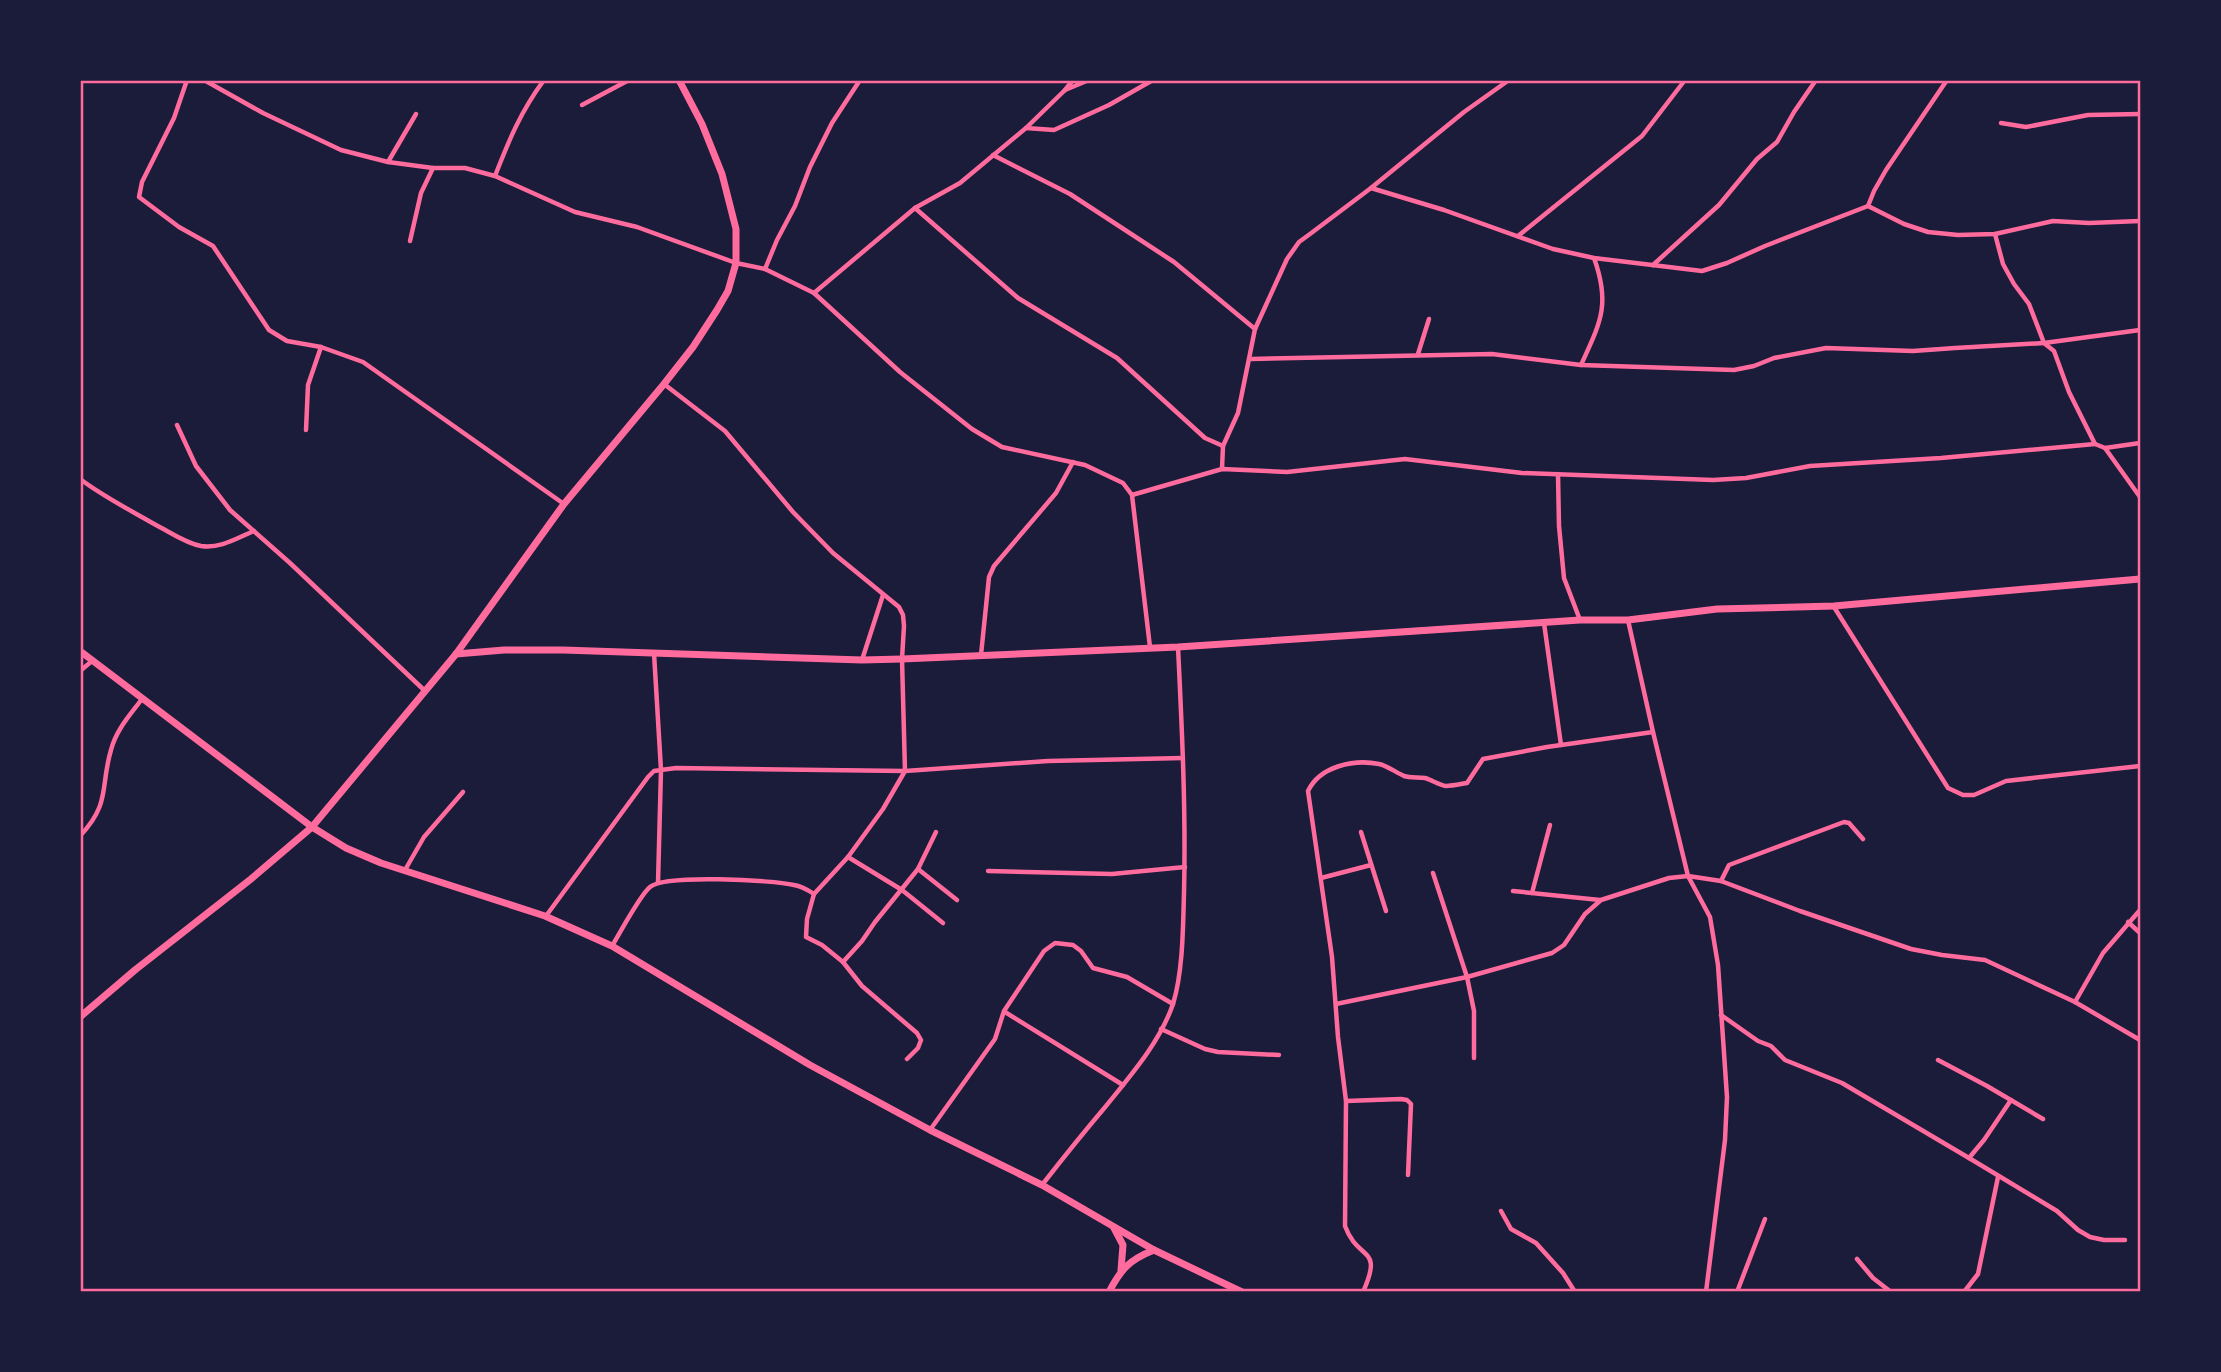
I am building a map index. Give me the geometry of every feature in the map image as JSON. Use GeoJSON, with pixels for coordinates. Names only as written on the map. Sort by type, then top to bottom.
{"type":"FeatureCollection","features":[{"type":"Feature","properties":{"kind":"main road"},"geometry":{"type":"LineString","coordinates":[[80,1017],[135,970],[251,880],[312,827],[456,654],[564,504],[664,384],[717,310],[728,291],[736,263],[736,229],[722,174],[702,124],[679,80]]}},
{"type":"Feature","properties":{"kind":"main road"},"geometry":{"type":"LineString","coordinates":[[456,654],[527,650],[862,660],[1178,647],[1544,622],[1628,620],[1717,609],[1834,606],[2140,579]]}},
{"type":"Feature","properties":{"kind":"main road"},"geometry":{"type":"LineString","coordinates":[[80,651],[312,827],[346,848],[404,871],[545,916],[612,946],[810,1065],[930,1130],[1042,1185],[1154,1250],[1242,1292]]}},
{"type":"Feature","properties":{"kind":"main road"},"geometry":{"type":"LineString","coordinates":[[1109,1292],[1121,1270],[1124,1245],[1114,1227]]}},
{"type":"Feature","properties":{"kind":"main road"},"geometry":{"type":"LineString","coordinates":[[1121,1270],[1154,1250]]}},
{"type":"Feature","properties":{"kind":"street"},"geometry":{"type":"LineString","coordinates":[[187,80],[174,118],[142,182],[139,197],[179,227],[213,246],[269,330],[287,341],[321,347],[363,362],[564,504]]}},
{"type":"Feature","properties":{"kind":"street"},"geometry":{"type":"LineString","coordinates":[[204,80],[263,113],[341,150],[388,162],[433,168],[465,168],[495,176],[575,212],[637,227],[736,263],[765,269],[814,293],[900,372],[972,429],[1002,447],[1073,462],[1123,483],[1132,495],[1150,647]]}},
{"type":"Feature","properties":{"kind":"street"},"geometry":{"type":"LineString","coordinates":[[495,176],[513,129],[544,80]]}},
{"type":"Feature","properties":{"kind":"street"},"geometry":{"type":"LineString","coordinates":[[582,105],[629,80]]}},
{"type":"Feature","properties":{"kind":"street"},"geometry":{"type":"LineString","coordinates":[[765,269],[832,122],[860,80]]}},
{"type":"Feature","properties":{"kind":"street"},"geometry":{"type":"LineString","coordinates":[[814,293],[915,208],[960,183],[1026,128],[1073,80]]}},
{"type":"Feature","properties":{"kind":"street"},"geometry":{"type":"LineString","coordinates":[[1065,90],[1089,80]]}},
{"type":"Feature","properties":{"kind":"street"},"geometry":{"type":"LineString","coordinates":[[1026,128],[1054,130],[1109,105],[1153,80]]}},
{"type":"Feature","properties":{"kind":"street"},"geometry":{"type":"LineString","coordinates":[[1222,469],[1223,446],[1238,413],[1255,329],[1287,259],[1299,242],[1371,188],[1464,112],[1509,80]]}},
{"type":"Feature","properties":{"kind":"street"},"geometry":{"type":"LineString","coordinates":[[1517,237],[1642,136],[1685,80]]}},
{"type":"Feature","properties":{"kind":"street"},"geometry":{"type":"LineString","coordinates":[[1653,266],[1719,205],[1758,159],[1777,142],[1816,80]]}},
{"type":"Feature","properties":{"kind":"street"},"geometry":{"type":"LineString","coordinates":[[1371,188],[1444,210],[1553,249],[1594,258],[1702,271],[1868,206],[1886,170],[1947,80]]}},
{"type":"Feature","properties":{"kind":"street"},"geometry":{"type":"LineString","coordinates":[[388,162],[416,114]]}},
{"type":"Feature","properties":{"kind":"street"},"geometry":{"type":"LineString","coordinates":[[2001,123],[2026,127],[2088,115],[2140,114]]}},
{"type":"Feature","properties":{"kind":"street"},"geometry":{"type":"LineString","coordinates":[[993,155],[1070,194],[1174,262],[1255,329]]}},
{"type":"Feature","properties":{"kind":"street"},"geometry":{"type":"LineString","coordinates":[[410,241],[421,193],[433,168]]}},
{"type":"Feature","properties":{"kind":"street"},"geometry":{"type":"LineString","coordinates":[[1868,206],[1904,224],[1928,232],[1958,235],[1995,234],[2053,220],[2090,223],[2140,220]]}},
{"type":"Feature","properties":{"kind":"street"},"geometry":{"type":"LineString","coordinates":[[915,208],[1018,298],[1117,358],[1205,438],[1223,446]]}},
{"type":"Feature","properties":{"kind":"street"},"geometry":{"type":"LineString","coordinates":[[1995,234],[2003,264],[2029,304],[2044,343],[2054,351],[2069,392],[2095,444]]}},
{"type":"Feature","properties":{"kind":"street"},"geometry":{"type":"LineString","coordinates":[[1581,365],[1600,324],[1603,303],[1601,277],[1594,258]]}},
{"type":"Feature","properties":{"kind":"street"},"geometry":{"type":"LineString","coordinates":[[1418,355],[1429,319]]}},
{"type":"Feature","properties":{"kind":"street"},"geometry":{"type":"LineString","coordinates":[[1251,359],[1492,354],[1581,365],[1734,370],[1774,358],[1826,348],[1913,351],[2044,343],[2140,330]]}},
{"type":"Feature","properties":{"kind":"street"},"geometry":{"type":"LineString","coordinates":[[306,430],[308,385],[321,347]]}},
{"type":"Feature","properties":{"kind":"street"},"geometry":{"type":"LineString","coordinates":[[664,384],[725,431],[793,512],[833,553],[899,607],[903,615],[905,771],[883,809],[848,856],[814,894],[807,919],[806,937],[822,945],[843,962],[862,986],[917,1033],[920,1043],[907,1059]]}},
{"type":"Feature","properties":{"kind":"street"},"geometry":{"type":"LineString","coordinates":[[177,425],[196,467],[230,510],[424,690]]}},
{"type":"Feature","properties":{"kind":"street"},"geometry":{"type":"LineString","coordinates":[[1132,495],[1222,469],[1287,472],[1405,459],[1522,473],[1713,480],[1746,478],[1810,466],[1941,458],[2095,444],[2105,448],[2140,443]]}},
{"type":"Feature","properties":{"kind":"street"},"geometry":{"type":"LineString","coordinates":[[2105,448],[2140,497]]}},
{"type":"Feature","properties":{"kind":"street"},"geometry":{"type":"LineString","coordinates":[[981,655],[989,576],[994,566],[1056,493],[1073,462]]}},
{"type":"Feature","properties":{"kind":"street"},"geometry":{"type":"LineString","coordinates":[[1558,474],[1564,578],[1580,620]]}},
{"type":"Feature","properties":{"kind":"street"},"geometry":{"type":"LineString","coordinates":[[80,479],[120,505],[194,544],[221,544],[254,531]]}},
{"type":"Feature","properties":{"kind":"street"},"geometry":{"type":"LineString","coordinates":[[862,660],[883,595]]}},
{"type":"Feature","properties":{"kind":"street"},"geometry":{"type":"LineString","coordinates":[[1834,606],[1948,788],[1963,795],[1974,795],[2006,781],[2140,766]]}},
{"type":"Feature","properties":{"kind":"street"},"geometry":{"type":"LineString","coordinates":[[1628,620],[1688,876],[1710,917],[1718,965],[1727,1097],[1725,1140],[1706,1292]]}},
{"type":"Feature","properties":{"kind":"street"},"geometry":{"type":"LineString","coordinates":[[1544,622],[1561,745]]}},
{"type":"Feature","properties":{"kind":"street"},"geometry":{"type":"LineString","coordinates":[[1042,1185],[1138,1067],[1173,1004],[1179,976],[1185,867],[1178,647]]}},
{"type":"Feature","properties":{"kind":"street"},"geometry":{"type":"LineString","coordinates":[[654,653],[661,770],[657,883]]}},
{"type":"Feature","properties":{"kind":"street"},"geometry":{"type":"LineString","coordinates":[[80,671],[92,661]]}},
{"type":"Feature","properties":{"kind":"street"},"geometry":{"type":"LineString","coordinates":[[80,835],[99,812],[111,748],[121,727],[142,699]]}},
{"type":"Feature","properties":{"kind":"street"},"geometry":{"type":"LineString","coordinates":[[1363,1292],[1371,1276],[1370,1258],[1349,1238],[1345,1226],[1346,1101],[1332,957],[1308,790],[1312,781],[1320,774],[1346,765],[1366,762],[1382,765],[1405,776],[1430,779],[1445,786],[1467,783],[1483,759],[1653,732]]}},
{"type":"Feature","properties":{"kind":"street"},"geometry":{"type":"LineString","coordinates":[[545,916],[654,771],[676,768],[905,771],[1048,761],[1183,758]]}},
{"type":"Feature","properties":{"kind":"street"},"geometry":{"type":"LineString","coordinates":[[404,871],[424,837],[463,792]]}},
{"type":"Feature","properties":{"kind":"street"},"geometry":{"type":"LineString","coordinates":[[1721,881],[1728,865],[1844,822],[1863,839]]}},
{"type":"Feature","properties":{"kind":"street"},"geometry":{"type":"LineString","coordinates":[[1532,893],[1550,825]]}},
{"type":"Feature","properties":{"kind":"street"},"geometry":{"type":"LineString","coordinates":[[843,962],[918,869],[936,832]]}},
{"type":"Feature","properties":{"kind":"street"},"geometry":{"type":"LineString","coordinates":[[1361,832],[1386,911]]}},
{"type":"Feature","properties":{"kind":"street"},"geometry":{"type":"LineString","coordinates":[[848,856],[902,890],[943,923]]}},
{"type":"Feature","properties":{"kind":"street"},"geometry":{"type":"LineString","coordinates":[[1321,878],[1371,865]]}},
{"type":"Feature","properties":{"kind":"street"},"geometry":{"type":"LineString","coordinates":[[988,871],[1112,874],[1185,867]]}},
{"type":"Feature","properties":{"kind":"street"},"geometry":{"type":"LineString","coordinates":[[918,869],[957,900]]}},
{"type":"Feature","properties":{"kind":"street"},"geometry":{"type":"LineString","coordinates":[[1433,873],[1467,977],[1474,1011],[1474,1058]]}},
{"type":"Feature","properties":{"kind":"street"},"geometry":{"type":"LineString","coordinates":[[1336,1004],[1467,977],[1552,953],[1564,945],[1586,914],[1601,900],[1668,877],[1688,876],[1721,881],[1911,949],[1985,960],[2075,1002],[2140,1040]]}},
{"type":"Feature","properties":{"kind":"street"},"geometry":{"type":"LineString","coordinates":[[612,946],[647,888],[657,883],[678,879],[771,881],[798,885],[814,894]]}},
{"type":"Feature","properties":{"kind":"street"},"geometry":{"type":"LineString","coordinates":[[1513,891],[1601,900]]}},
{"type":"Feature","properties":{"kind":"street"},"geometry":{"type":"LineString","coordinates":[[2075,1002],[2103,953],[2140,910]]}},
{"type":"Feature","properties":{"kind":"street"},"geometry":{"type":"LineString","coordinates":[[2128,922],[2140,933]]}},
{"type":"Feature","properties":{"kind":"street"},"geometry":{"type":"LineString","coordinates":[[930,1130],[995,1039],[1004,1011],[1044,951],[1055,943],[1073,945],[1093,968],[1128,977],[1173,1004]]}},
{"type":"Feature","properties":{"kind":"street"},"geometry":{"type":"LineString","coordinates":[[1004,1011],[1123,1085]]}},
{"type":"Feature","properties":{"kind":"street"},"geometry":{"type":"LineString","coordinates":[[1720,1014],[1758,1041],[1771,1046],[1785,1060],[1842,1083],[2057,1211],[2090,1237],[2125,1240]]}},
{"type":"Feature","properties":{"kind":"street"},"geometry":{"type":"LineString","coordinates":[[1161,1028],[1218,1052],[1279,1055]]}},
{"type":"Feature","properties":{"kind":"street"},"geometry":{"type":"LineString","coordinates":[[1938,1060],[2043,1119]]}},
{"type":"Feature","properties":{"kind":"street"},"geometry":{"type":"LineString","coordinates":[[1346,1101],[1401,1099],[1411,1104],[1408,1175]]}},
{"type":"Feature","properties":{"kind":"street"},"geometry":{"type":"LineString","coordinates":[[1969,1158],[2011,1100]]}},
{"type":"Feature","properties":{"kind":"street"},"geometry":{"type":"LineString","coordinates":[[1964,1292],[1978,1274],[1998,1177]]}},
{"type":"Feature","properties":{"kind":"street"},"geometry":{"type":"LineString","coordinates":[[1501,1211],[1511,1229],[1536,1243],[1563,1273],[1575,1292]]}},
{"type":"Feature","properties":{"kind":"street"},"geometry":{"type":"LineString","coordinates":[[1737,1292],[1765,1219]]}},
{"type":"Feature","properties":{"kind":"street"},"geometry":{"type":"LineString","coordinates":[[1857,1259],[1873,1278],[1891,1292]]}}]}
